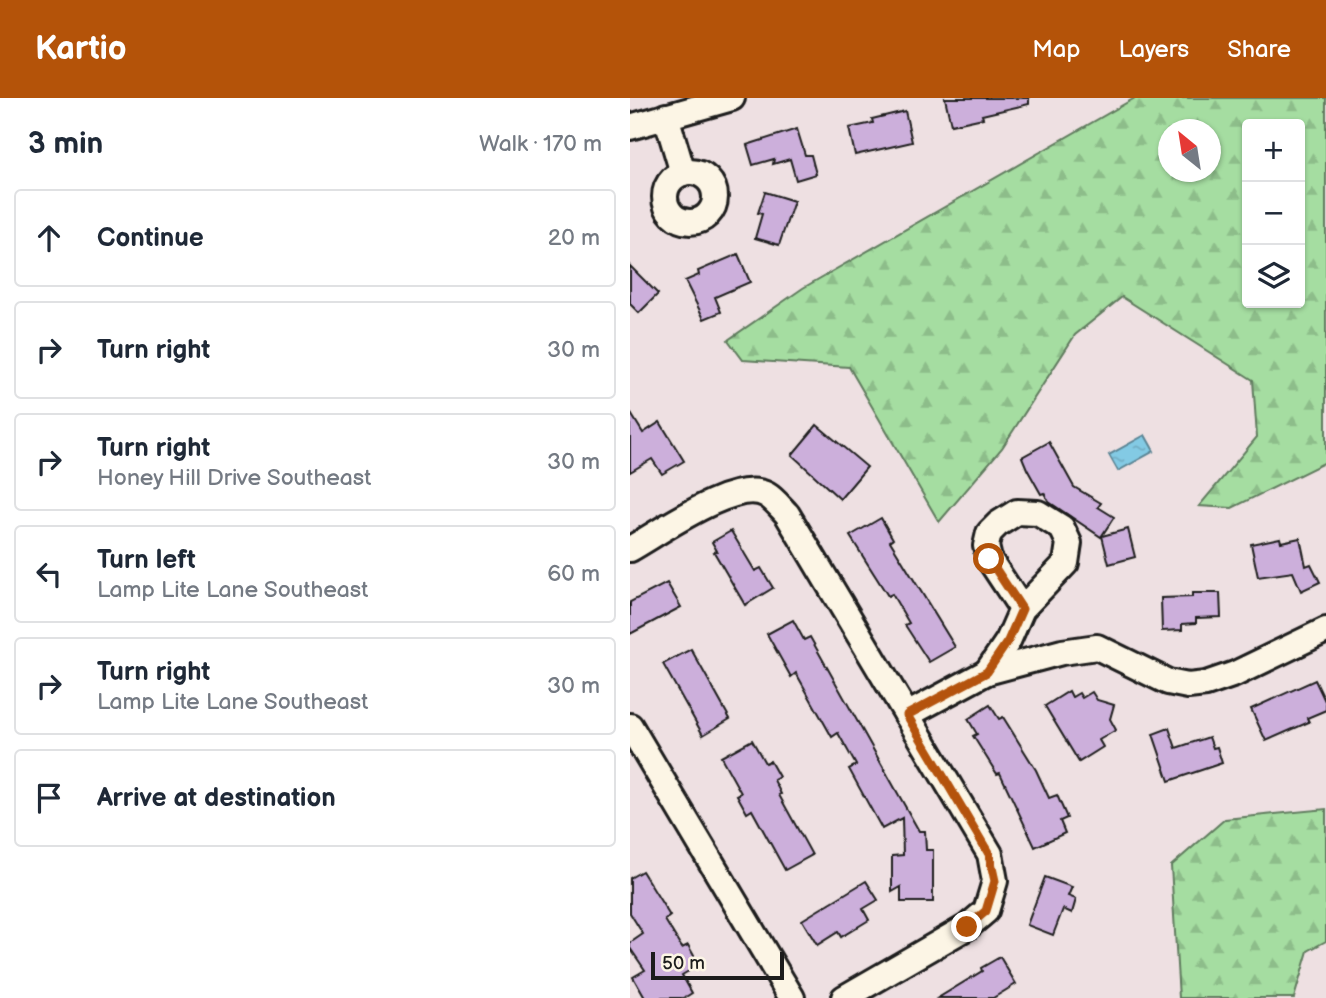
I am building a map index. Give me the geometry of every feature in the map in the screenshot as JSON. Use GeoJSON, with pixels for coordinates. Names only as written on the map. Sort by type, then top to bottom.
{"type":"FeatureCollection","features":[{"type":"Feature","properties":{"kind":"street"},"geometry":{"type":"LineString","coordinates":[[630,127],[732,98]]}},
{"type":"Feature","properties":{"kind":"street"},"geometry":{"type":"LineString","coordinates":[[666,116],[683,173]]}},
{"type":"Feature","properties":{"kind":"street"},"geometry":{"type":"LineString","coordinates":[[630,549],[715,500],[740,492],[766,494],[787,514],[989,854],[995,881],[986,911],[967,927],[844,998]]}},
{"type":"Feature","properties":{"kind":"street"},"geometry":{"type":"LineString","coordinates":[[987,672],[1008,641],[1022,609]]}},
{"type":"Feature","properties":{"kind":"street"},"geometry":{"type":"LineString","coordinates":[[907,715],[987,672],[1062,652],[1097,647],[1168,682],[1188,686],[1206,684],[1235,674],[1326,630]]}},
{"type":"Feature","properties":{"kind":"street"},"geometry":{"type":"LineString","coordinates":[[630,726],[793,998]]}},
{"type":"Feature","properties":{"kind":"green space"},"geometry":{"type":"Polygon","coordinates":[[[1135,98],[1326,98],[1326,462],[1232,508],[1199,506],[1257,437],[1253,380],[1122,297],[1075,335],[1002,448],[939,522],[849,367],[743,360],[728,340],[803,288],[1135,98]]]}},
{"type":"Feature","properties":{"kind":"green space"},"geometry":{"type":"Polygon","coordinates":[[[1326,809],[1326,941],[1308,951],[1294,998],[1179,998],[1171,866],[1225,819],[1326,809]]]}},
{"type":"Feature","properties":{"kind":"water"},"geometry":{"type":"Polygon","coordinates":[[[1145,435],[1154,451],[1118,471],[1109,455],[1145,435]]]}},
{"type":"Feature","properties":{"kind":"building"},"geometry":{"type":"Polygon","coordinates":[[[945,98],[1029,98],[1029,104],[951,125],[945,98]]]}},
{"type":"Feature","properties":{"kind":"building"},"geometry":{"type":"Polygon","coordinates":[[[905,111],[912,142],[855,155],[849,128],[873,123],[872,119],[905,111]]]}},
{"type":"Feature","properties":{"kind":"building"},"geometry":{"type":"Polygon","coordinates":[[[797,129],[805,155],[811,155],[816,174],[796,180],[790,159],[773,164],[774,159],[753,165],[747,145],[797,129]]]}},
{"type":"Feature","properties":{"kind":"building"},"geometry":{"type":"Polygon","coordinates":[[[765,192],[794,201],[779,245],[755,238],[762,214],[758,213],[765,192]]]}},
{"type":"Feature","properties":{"kind":"building"},"geometry":{"type":"Polygon","coordinates":[[[738,254],[750,282],[715,297],[721,312],[704,319],[685,281],[699,275],[698,271],[738,254]]]}},
{"type":"Feature","properties":{"kind":"building"},"geometry":{"type":"Polygon","coordinates":[[[630,266],[658,294],[639,313],[630,304],[630,266]]]}},
{"type":"Feature","properties":{"kind":"building"},"geometry":{"type":"Polygon","coordinates":[[[630,412],[643,433],[660,422],[684,461],[662,474],[652,459],[630,472],[630,412]]]}},
{"type":"Feature","properties":{"kind":"building"},"geometry":{"type":"Polygon","coordinates":[[[817,425],[867,467],[840,499],[792,455],[817,425]]]}},
{"type":"Feature","properties":{"kind":"building"},"geometry":{"type":"Polygon","coordinates":[[[1049,442],[1074,487],[1101,503],[1098,507],[1114,517],[1101,537],[1049,502],[1044,493],[1041,494],[1027,469],[1022,457],[1049,442]]]}},
{"type":"Feature","properties":{"kind":"building"},"geometry":{"type":"Polygon","coordinates":[[[881,518],[893,539],[890,541],[955,647],[929,662],[905,625],[909,623],[892,594],[888,596],[850,536],[881,518]]]}},
{"type":"Feature","properties":{"kind":"building"},"geometry":{"type":"Polygon","coordinates":[[[1128,529],[1135,557],[1109,564],[1102,536],[1128,529]]]}},
{"type":"Feature","properties":{"kind":"building"},"geometry":{"type":"Polygon","coordinates":[[[731,531],[755,571],[761,568],[773,588],[745,605],[714,552],[717,551],[712,542],[731,531]]]}},
{"type":"Feature","properties":{"kind":"building"},"geometry":{"type":"Polygon","coordinates":[[[1280,538],[1281,542],[1300,538],[1306,566],[1311,564],[1320,582],[1301,591],[1293,572],[1258,577],[1251,544],[1280,538]]]}},
{"type":"Feature","properties":{"kind":"building"},"geometry":{"type":"Polygon","coordinates":[[[667,583],[681,607],[630,634],[630,602],[667,583]]]}},
{"type":"Feature","properties":{"kind":"building"},"geometry":{"type":"Polygon","coordinates":[[[1192,593],[1220,593],[1221,617],[1196,618],[1196,623],[1182,624],[1182,630],[1162,631],[1161,598],[1192,597],[1192,593]]]}},
{"type":"Feature","properties":{"kind":"building"},"geometry":{"type":"Polygon","coordinates":[[[793,620],[804,640],[810,637],[919,831],[925,831],[926,850],[933,850],[933,902],[901,902],[901,887],[892,892],[892,856],[903,855],[902,818],[882,829],[849,769],[856,765],[838,733],[832,737],[796,673],[791,677],[767,634],[793,620]]]}},
{"type":"Feature","properties":{"kind":"building"},"geometry":{"type":"Polygon","coordinates":[[[691,649],[730,719],[703,735],[663,664],[691,649]]]}},
{"type":"Feature","properties":{"kind":"building"},"geometry":{"type":"Polygon","coordinates":[[[1315,680],[1326,703],[1326,710],[1307,718],[1309,722],[1266,741],[1251,709],[1315,680]]]}},
{"type":"Feature","properties":{"kind":"building"},"geometry":{"type":"Polygon","coordinates":[[[1069,691],[1072,697],[1079,693],[1082,698],[1092,692],[1097,700],[1114,705],[1110,719],[1116,730],[1099,740],[1103,747],[1079,762],[1045,706],[1069,691]]]}},
{"type":"Feature","properties":{"kind":"building"},"geometry":{"type":"Polygon","coordinates":[[[990,705],[999,719],[1003,717],[1036,770],[1049,798],[1057,795],[1067,818],[1060,821],[1065,833],[1035,847],[1000,773],[997,774],[973,736],[977,734],[968,719],[990,705]]]}},
{"type":"Feature","properties":{"kind":"building"},"geometry":{"type":"Polygon","coordinates":[[[1169,728],[1176,748],[1209,737],[1213,748],[1217,747],[1222,763],[1169,781],[1153,734],[1169,728]]]}},
{"type":"Feature","properties":{"kind":"building"},"geometry":{"type":"Polygon","coordinates":[[[752,740],[765,763],[770,761],[779,777],[774,780],[781,794],[779,795],[812,855],[785,870],[752,810],[747,813],[737,795],[741,793],[721,757],[752,740]]]}},
{"type":"Feature","properties":{"kind":"building"},"geometry":{"type":"Polygon","coordinates":[[[642,871],[670,916],[665,920],[682,948],[688,945],[699,965],[682,975],[692,993],[684,998],[645,998],[633,977],[645,970],[630,948],[630,943],[643,934],[630,913],[630,878],[642,871]]]}},
{"type":"Feature","properties":{"kind":"building"},"geometry":{"type":"Polygon","coordinates":[[[1045,877],[1072,887],[1068,896],[1076,899],[1072,913],[1063,909],[1053,935],[1027,925],[1045,877]]]}},
{"type":"Feature","properties":{"kind":"building"},"geometry":{"type":"Polygon","coordinates":[[[866,881],[878,900],[863,909],[869,920],[841,937],[838,932],[817,945],[802,920],[866,881]]]}},
{"type":"Feature","properties":{"kind":"building"},"geometry":{"type":"Polygon","coordinates":[[[1000,957],[1016,984],[993,998],[938,998],[982,971],[981,968],[1000,957]]]}},
{"type":"Feature","properties":{"kind":"route"},"geometry":{"type":"LineString","coordinates":[[967,927],[986,911],[995,881],[989,854],[907,715],[987,672],[1008,641],[1022,609],[989,559]]}}]}
